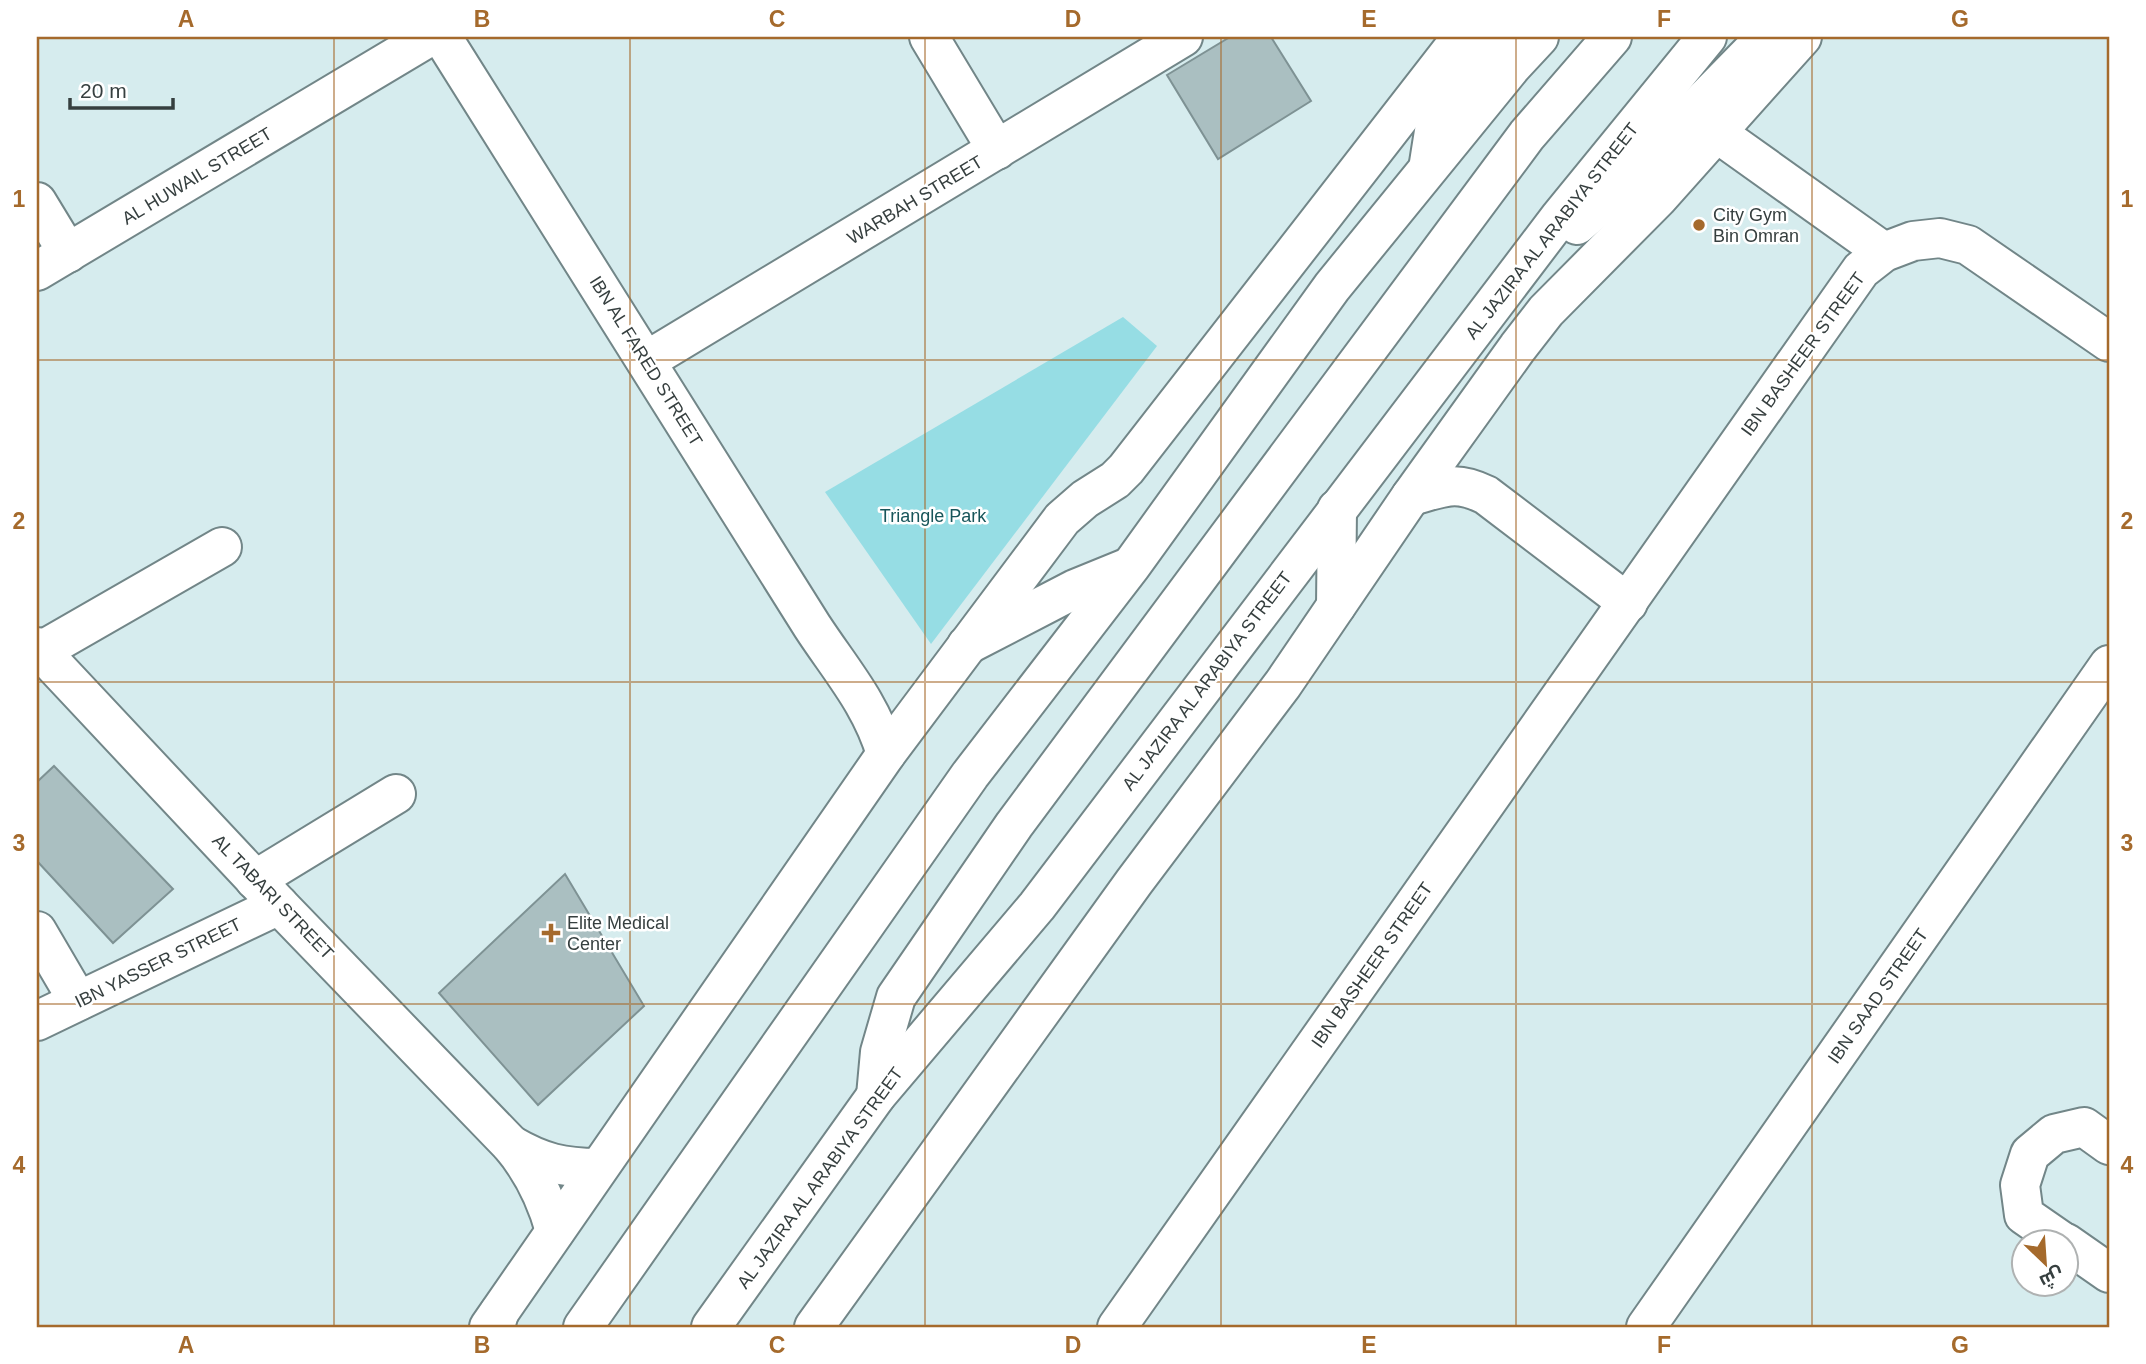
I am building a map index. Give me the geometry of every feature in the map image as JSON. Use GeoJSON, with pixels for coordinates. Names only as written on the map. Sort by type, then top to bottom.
{"type":"FeatureCollection","features":[{"type":"Feature","properties":{"kind":"street","name":"AL HUWAIL STREET"},"geometry":{"type":"LineString","coordinates":[[52,262],[429,37]]}},
{"type":"Feature","properties":{"kind":"street","name":"IBN AL FARED STREET"},"geometry":{"type":"LineString","coordinates":[[442,37],[818,636],[867,705],[886,754]]}},
{"type":"Feature","properties":{"kind":"street"},"geometry":{"type":"LineString","coordinates":[[929,37],[997,150]]}},
{"type":"Feature","properties":{"kind":"street","name":"WARBAH STREET"},"geometry":{"type":"LineString","coordinates":[[646,361],[1183,37]]}},
{"type":"Feature","properties":{"kind":"street"},"geometry":{"type":"LineString","coordinates":[[1423,37],[1427,55],[1427,79]]}},
{"type":"Feature","properties":{"kind":"street"},"geometry":{"type":"LineString","coordinates":[[495,1322],[598,1168],[886,754],[967,645],[1062,519],[1126,469],[1462,37]]}},
{"type":"Feature","properties":{"kind":"street"},"geometry":{"type":"LineString","coordinates":[[1429,168],[1435,125],[1444,106],[1499,37]]}},
{"type":"Feature","properties":{"kind":"street"},"geometry":{"type":"LineString","coordinates":[[583,1327],[970,775],[1131,566],[1332,287],[1512,66],[1539,37]]}},
{"type":"Feature","properties":{"kind":"street"},"geometry":{"type":"LineString","coordinates":[[876,1096],[880,1052],[896,997],[1014,825],[1519,146],[1612,37]]}},
{"type":"Feature","properties":{"kind":"street","name":"AL JAZIRA AL ARABIYA STREET"},"geometry":{"type":"LineString","coordinates":[[711,1327],[876,1096],[1037,906],[1536,249],[1706,37]]}},
{"type":"Feature","properties":{"kind":"street"},"geometry":{"type":"LineString","coordinates":[[1536,249],[1592,214],[1766,37]]}},
{"type":"Feature","properties":{"kind":"street"},"geometry":{"type":"LineString","coordinates":[[814,1327],[1134,882],[1283,684],[1411,496],[1546,312],[1658,198],[1802,37]]}},
{"type":"Feature","properties":{"kind":"street"},"geometry":{"type":"LineString","coordinates":[[1717,133],[1884,252]]}},
{"type":"Feature","properties":{"kind":"street"},"geometry":{"type":"LineString","coordinates":[[37,202],[52,262]]}},
{"type":"Feature","properties":{"kind":"street","name":"IBN BASHEER STREET"},"geometry":{"type":"LineString","coordinates":[[1117,1327],[1861,270],[1884,252],[1913,241],[1940,238],[1968,245],[2109,342]]}},
{"type":"Feature","properties":{"kind":"street"},"geometry":{"type":"LineString","coordinates":[[1411,496],[1444,486],[1468,485],[1486,495],[1628,603]]}},
{"type":"Feature","properties":{"kind":"street"},"geometry":{"type":"LineString","coordinates":[[1336,606],[1337,509]]}},
{"type":"Feature","properties":{"kind":"street"},"geometry":{"type":"LineString","coordinates":[[39,649],[222,547]]}},
{"type":"Feature","properties":{"kind":"street"},"geometry":{"type":"LineString","coordinates":[[967,645],[1075,589],[1131,566]]}},
{"type":"Feature","properties":{"kind":"street","name":"AL TABARI STREET"},"geometry":{"type":"LineString","coordinates":[[39,649],[267,892],[511,1145],[527,1164],[539,1185],[549,1207],[555,1231]]}},
{"type":"Feature","properties":{"kind":"street"},"geometry":{"type":"LineString","coordinates":[[852,684],[890,698],[931,694]]}},
{"type":"Feature","properties":{"kind":"street","name":"IBN SAAD STREET"},"geometry":{"type":"LineString","coordinates":[[1646,1327],[2103,687]]}},
{"type":"Feature","properties":{"kind":"street","name":"IBN YASSER STREET"},"geometry":{"type":"LineString","coordinates":[[37,1021],[78,1001],[267,892],[396,794]]}},
{"type":"Feature","properties":{"kind":"street"},"geometry":{"type":"LineString","coordinates":[[37,931],[78,1001]]}},
{"type":"Feature","properties":{"kind":"street"},"geometry":{"type":"LineString","coordinates":[[2043,1228],[2024,1215],[2020,1185],[2030,1154],[2054,1134],[2084,1128],[2109,1145]]}},
{"type":"Feature","properties":{"kind":"street","name":"AL TABARI STREET"},"geometry":{"type":"LineString","coordinates":[[511,1145],[553,1165],[598,1168]]}},
{"type":"Feature","properties":{"kind":"street"},"geometry":{"type":"LineString","coordinates":[[2080,1253],[2109,1273]]}},
{"type":"Feature","properties":{"kind":"green space","name":"Triangle Park"},"geometry":{"type":"Polygon","coordinates":[[[1123,317],[1157,346],[931,644],[825,492],[1123,317]]]}},
{"type":"Feature","properties":{"kind":"building"},"geometry":{"type":"Polygon","coordinates":[[[1230,37],[1271,37],[1311,101],[1218,159],[1167,75],[1230,37]]]}},
{"type":"Feature","properties":{"kind":"building"},"geometry":{"type":"Polygon","coordinates":[[[54,766],[173,889],[113,943],[37,861],[37,782],[54,766]]]}},
{"type":"Feature","properties":{"kind":"building","name":"Elite Medical Center"},"geometry":{"type":"Polygon","coordinates":[[[565,874],[644,1006],[538,1105],[439,993],[565,874]]]}},
{"type":"Feature","properties":{"kind":"place","name":"City Gym Bin Omran"},"geometry":{"type":"Point","coordinates":[1699,225]}},
{"type":"Feature","properties":{"kind":"place","name":"Elite Medical Center"},"geometry":{"type":"Point","coordinates":[551,933]}}]}
